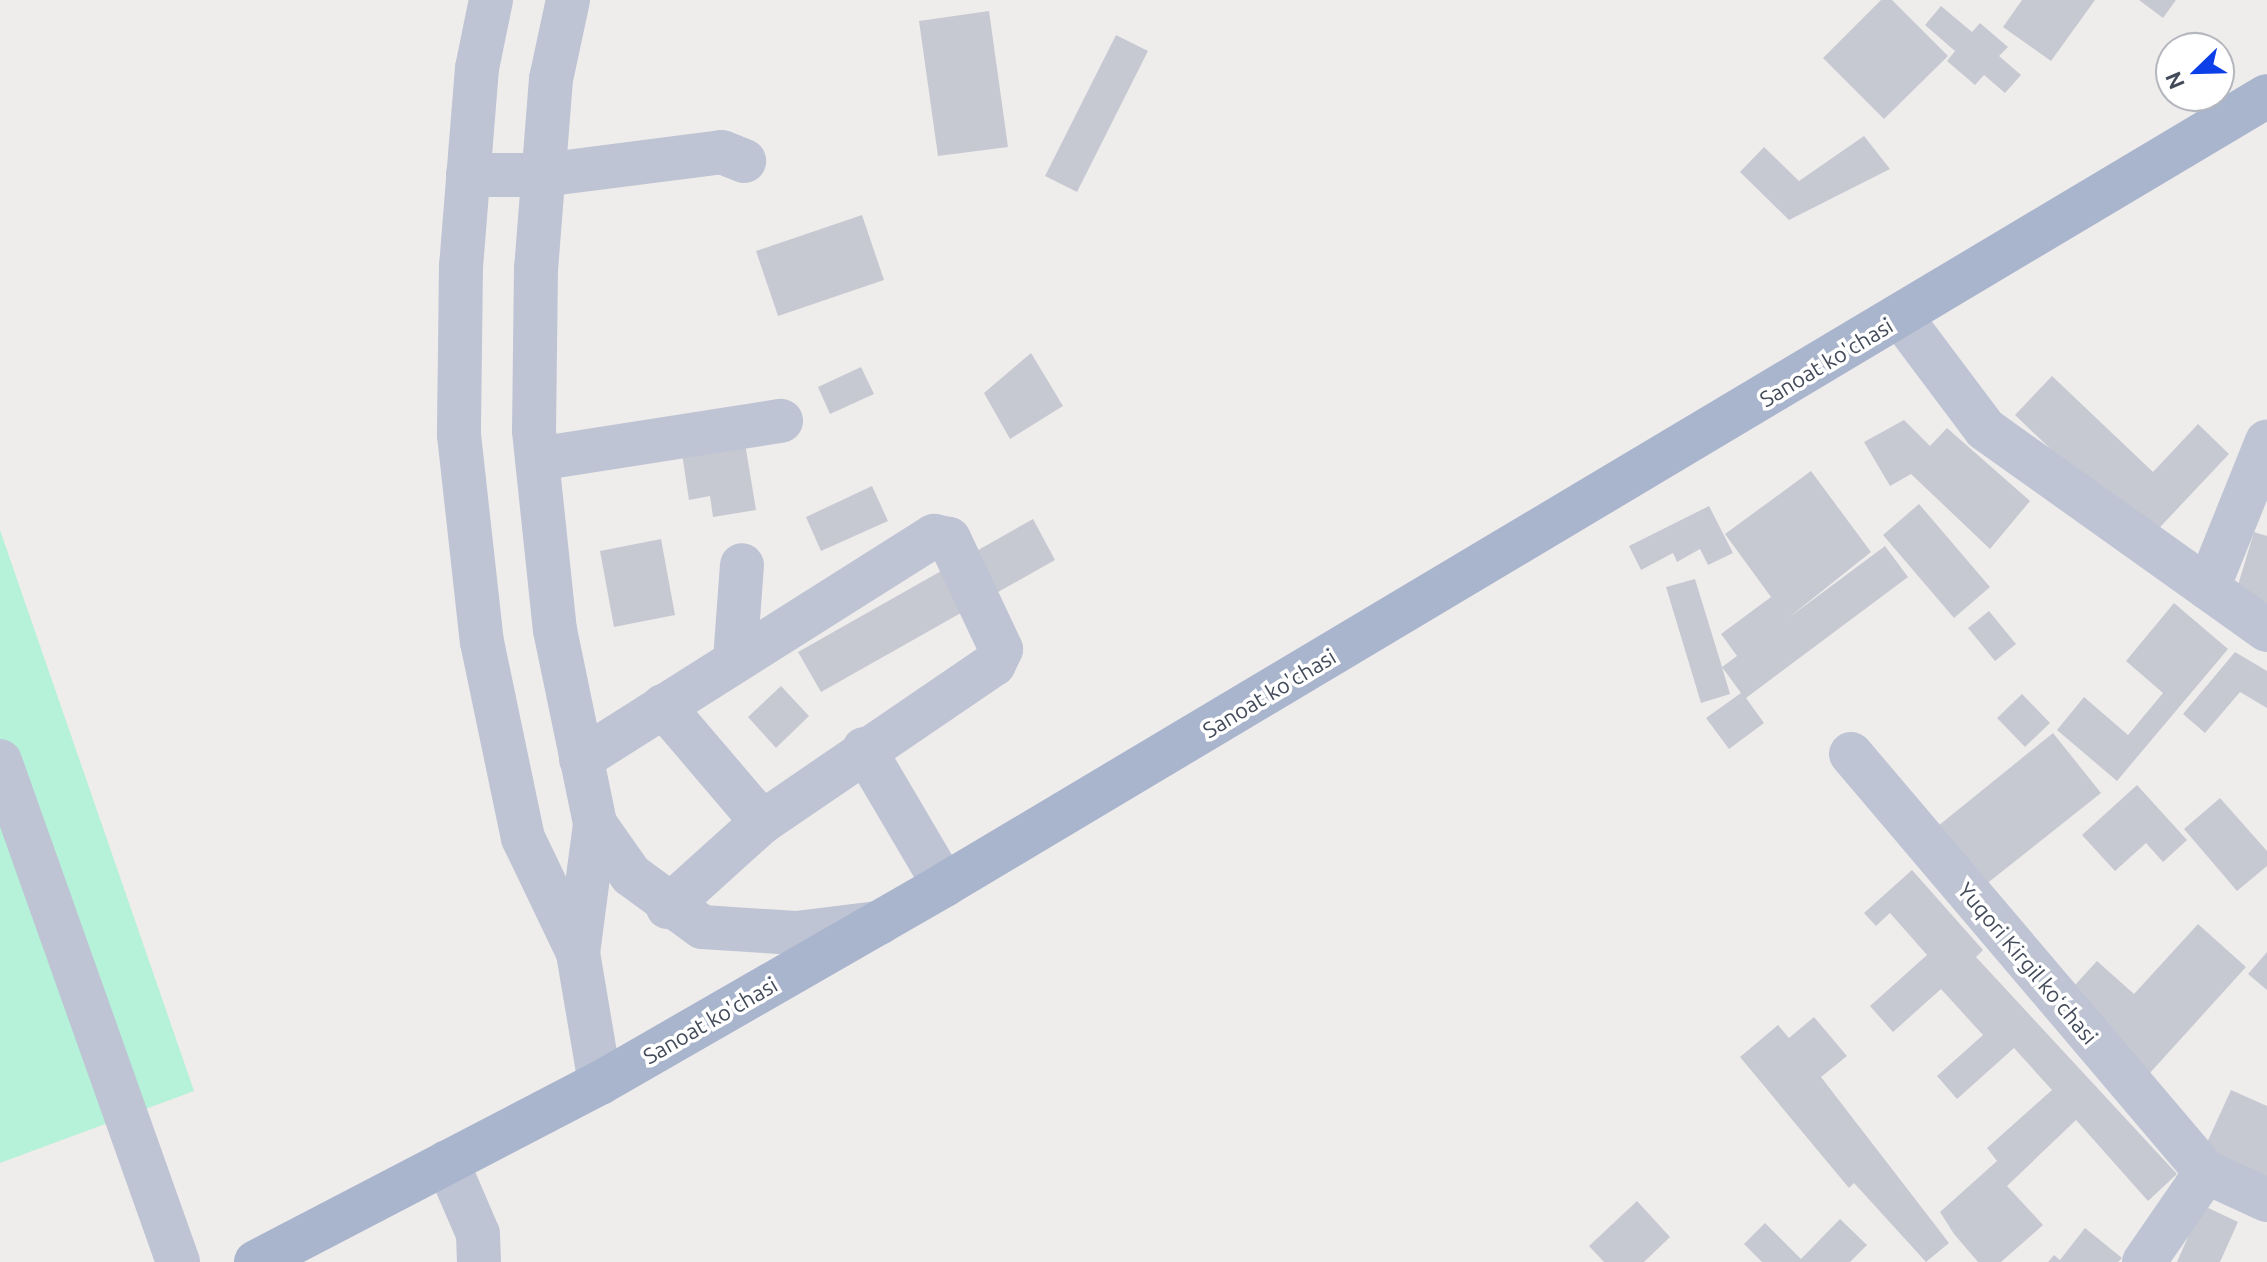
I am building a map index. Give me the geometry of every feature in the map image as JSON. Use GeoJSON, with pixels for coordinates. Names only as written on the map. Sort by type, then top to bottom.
{"type":"FeatureCollection","features":[{"type":"Feature","properties":{"kind":"main road","name":"Sanoat ko'chasi"},"geometry":{"type":"LineString","coordinates":[[256,1262],[600,1083],[879,923],[1901,317],[2267,96]]}},
{"type":"Feature","properties":{"kind":"street"},"geometry":{"type":"LineString","coordinates":[[491,0],[468,175],[459,435],[482,642],[523,838],[578,953],[600,1083]]}},
{"type":"Feature","properties":{"kind":"street"},"geometry":{"type":"LineString","coordinates":[[568,0],[543,175],[537,459],[555,630],[595,824],[578,953]]}},
{"type":"Feature","properties":{"kind":"street"},"geometry":{"type":"LineString","coordinates":[[468,175],[543,175],[722,152],[744,161]]}},
{"type":"Feature","properties":{"kind":"street"},"geometry":{"type":"LineString","coordinates":[[1901,317],[1985,429],[2267,630]]}},
{"type":"Feature","properties":{"kind":"street"},"geometry":{"type":"LineString","coordinates":[[537,459],[781,421]]}},
{"type":"Feature","properties":{"kind":"street"},"geometry":{"type":"LineString","coordinates":[[2208,588],[2267,441]]}},
{"type":"Feature","properties":{"kind":"street"},"geometry":{"type":"LineString","coordinates":[[581,759],[934,536],[949,539],[1001,649],[994,664],[864,749],[762,822],[668,907]]}},
{"type":"Feature","properties":{"kind":"street"},"geometry":{"type":"LineString","coordinates":[[735,660],[742,565]]}},
{"type":"Feature","properties":{"kind":"street"},"geometry":{"type":"LineString","coordinates":[[663,706],[762,822]]}},
{"type":"Feature","properties":{"kind":"street"},"geometry":{"type":"LineString","coordinates":[[864,749],[944,885]]}},
{"type":"Feature","properties":{"kind":"street","name":"Yuqori Kirgil koʻchasi"},"geometry":{"type":"LineString","coordinates":[[1851,754],[2206,1172],[2267,1200]]}},
{"type":"Feature","properties":{"kind":"street"},"geometry":{"type":"LineString","coordinates":[[0,761],[178,1262]]}},
{"type":"Feature","properties":{"kind":"street"},"geometry":{"type":"LineString","coordinates":[[595,824],[631,875],[668,907],[702,927],[739,933],[879,923]]}},
{"type":"Feature","properties":{"kind":"street"},"geometry":{"type":"LineString","coordinates":[[447,1162],[478,1234],[479,1262]]}},
{"type":"Feature","properties":{"kind":"street"},"geometry":{"type":"LineString","coordinates":[[2144,1262],[2206,1172]]}},
{"type":"Feature","properties":{"kind":"green space"},"geometry":{"type":"Polygon","coordinates":[[[0,530],[194,1091],[0,1163],[0,530]]]}},
{"type":"Feature","properties":{"kind":"building"},"geometry":{"type":"Polygon","coordinates":[[[1881,0],[1892,0],[1948,56],[1884,119],[1823,58],[1881,0]]]}},
{"type":"Feature","properties":{"kind":"building"},"geometry":{"type":"Polygon","coordinates":[[[2022,0],[2095,0],[2051,61],[2003,27],[2022,0]]]}},
{"type":"Feature","properties":{"kind":"building"},"geometry":{"type":"Polygon","coordinates":[[[2139,0],[2176,0],[2163,18],[2139,0]]]}},
{"type":"Feature","properties":{"kind":"building"},"geometry":{"type":"Polygon","coordinates":[[[1941,6],[1972,32],[1980,23],[2008,47],[1999,56],[2021,75],[2005,93],[1984,75],[1975,85],[1947,61],[1955,51],[1925,25],[1941,6]]]}},
{"type":"Feature","properties":{"kind":"building"},"geometry":{"type":"Polygon","coordinates":[[[989,11],[1008,147],[938,156],[919,21],[989,11]]]}},
{"type":"Feature","properties":{"kind":"building"},"geometry":{"type":"Polygon","coordinates":[[[1116,35],[1148,51],[1077,192],[1045,176],[1116,35]]]}},
{"type":"Feature","properties":{"kind":"building"},"geometry":{"type":"Polygon","coordinates":[[[1864,136],[1890,169],[1789,220],[1740,172],[1764,147],[1799,181],[1864,136]]]}},
{"type":"Feature","properties":{"kind":"building"},"geometry":{"type":"Polygon","coordinates":[[[862,215],[884,280],[778,316],[756,251],[862,215]]]}},
{"type":"Feature","properties":{"kind":"building"},"geometry":{"type":"Polygon","coordinates":[[[1031,353],[1063,406],[1010,439],[984,393],[1031,353]]]}},
{"type":"Feature","properties":{"kind":"building"},"geometry":{"type":"Polygon","coordinates":[[[861,367],[874,394],[830,414],[818,387],[861,367]]]}},
{"type":"Feature","properties":{"kind":"building"},"geometry":{"type":"Polygon","coordinates":[[[2052,376],[2153,472],[2198,424],[2229,454],[2147,541],[2015,415],[2052,376]]]}},
{"type":"Feature","properties":{"kind":"building"},"geometry":{"type":"Polygon","coordinates":[[[1904,420],[1930,446],[1947,428],[2030,501],[1990,549],[1911,474],[1890,486],[1864,442],[1904,420]]]}},
{"type":"Feature","properties":{"kind":"building"},"geometry":{"type":"Polygon","coordinates":[[[744,437],[756,510],[713,517],[710,496],[689,500],[681,447],[744,437]]]}},
{"type":"Feature","properties":{"kind":"building"},"geometry":{"type":"Polygon","coordinates":[[[1811,471],[1871,552],[1787,619],[1885,546],[1908,577],[1746,698],[1764,723],[1729,749],[1706,718],[1741,693],[1722,667],[1737,656],[1721,634],[1771,597],[1725,534],[1811,471]]]}},
{"type":"Feature","properties":{"kind":"building"},"geometry":{"type":"Polygon","coordinates":[[[872,486],[888,521],[821,551],[806,517],[872,486]]]}},
{"type":"Feature","properties":{"kind":"building"},"geometry":{"type":"Polygon","coordinates":[[[1919,504],[1990,587],[1954,618],[1883,535],[1919,504]]]}},
{"type":"Feature","properties":{"kind":"building"},"geometry":{"type":"Polygon","coordinates":[[[1709,506],[1733,553],[1708,565],[1700,549],[1677,562],[1673,553],[1641,570],[1629,546],[1709,506]]]}},
{"type":"Feature","properties":{"kind":"building"},"geometry":{"type":"Polygon","coordinates":[[[1033,519],[1055,560],[821,692],[798,652],[1033,519]]]}},
{"type":"Feature","properties":{"kind":"building"},"geometry":{"type":"Polygon","coordinates":[[[2254,532],[2267,536],[2267,612],[2235,595],[2254,532]]]}},
{"type":"Feature","properties":{"kind":"building"},"geometry":{"type":"Polygon","coordinates":[[[661,539],[675,615],[614,627],[600,551],[661,539]]]}},
{"type":"Feature","properties":{"kind":"building"},"geometry":{"type":"Polygon","coordinates":[[[1695,579],[1730,694],[1701,703],[1666,587],[1695,579]]]}},
{"type":"Feature","properties":{"kind":"building"},"geometry":{"type":"Polygon","coordinates":[[[2174,603],[2228,649],[2117,781],[2057,730],[2084,697],[2128,735],[2163,693],[2126,661],[2174,603]]]}},
{"type":"Feature","properties":{"kind":"building"},"geometry":{"type":"Polygon","coordinates":[[[1989,611],[2016,644],[1995,661],[1968,628],[1989,611]]]}},
{"type":"Feature","properties":{"kind":"building"},"geometry":{"type":"Polygon","coordinates":[[[2235,652],[2267,671],[2267,708],[2240,692],[2205,733],[2183,714],[2235,652]]]}},
{"type":"Feature","properties":{"kind":"building"},"geometry":{"type":"Polygon","coordinates":[[[781,686],[809,716],[776,748],[748,717],[781,686]]]}},
{"type":"Feature","properties":{"kind":"building"},"geometry":{"type":"Polygon","coordinates":[[[2022,694],[2050,723],[2025,747],[1997,718],[2022,694]]]}},
{"type":"Feature","properties":{"kind":"building"},"geometry":{"type":"Polygon","coordinates":[[[2053,733],[2101,793],[1985,885],[1938,826],[2053,733]]]}},
{"type":"Feature","properties":{"kind":"building"},"geometry":{"type":"Polygon","coordinates":[[[2137,785],[2187,840],[2163,862],[2146,843],[2115,871],[2082,835],[2137,785]]]}},
{"type":"Feature","properties":{"kind":"building"},"geometry":{"type":"Polygon","coordinates":[[[2220,798],[2267,851],[2267,866],[2237,891],[2184,829],[2220,798]]]}},
{"type":"Feature","properties":{"kind":"building"},"geometry":{"type":"Polygon","coordinates":[[[1912,870],[1983,950],[1976,957],[2177,1174],[2148,1201],[2076,1120],[2007,1186],[2043,1225],[2001,1262],[1978,1262],[1954,1234],[1940,1212],[1997,1161],[1987,1148],[2052,1090],[2014,1048],[1957,1099],[1937,1076],[1983,1035],[1941,989],[1893,1032],[1870,1006],[1927,955],[1890,913],[1876,926],[1864,913],[1912,870]]]}},
{"type":"Feature","properties":{"kind":"building"},"geometry":{"type":"Polygon","coordinates":[[[2198,924],[2246,967],[2149,1074],[2064,997],[2097,961],[2134,994],[2198,924]]]}},
{"type":"Feature","properties":{"kind":"building"},"geometry":{"type":"Polygon","coordinates":[[[2267,952],[2267,990],[2248,974],[2267,952]]]}},
{"type":"Feature","properties":{"kind":"building"},"geometry":{"type":"Polygon","coordinates":[[[1814,1017],[1847,1056],[1821,1077],[1949,1243],[1926,1262],[1854,1183],[1849,1188],[1740,1057],[1778,1025],[1789,1038],[1814,1017]]]}},
{"type":"Feature","properties":{"kind":"building"},"geometry":{"type":"Polygon","coordinates":[[[2231,1090],[2267,1106],[2267,1178],[2204,1149],[2231,1090]]]}},
{"type":"Feature","properties":{"kind":"building"},"geometry":{"type":"Polygon","coordinates":[[[1637,1201],[1670,1237],[1644,1262],[1604,1262],[1589,1246],[1637,1201]]]}},
{"type":"Feature","properties":{"kind":"building"},"geometry":{"type":"Polygon","coordinates":[[[2202,1205],[2238,1222],[2220,1262],[2177,1262],[2202,1205]]]}},
{"type":"Feature","properties":{"kind":"building"},"geometry":{"type":"Polygon","coordinates":[[[1840,1219],[1867,1245],[1850,1262],[1762,1262],[1744,1244],[1765,1223],[1801,1259],[1840,1219]]]}},
{"type":"Feature","properties":{"kind":"building"},"geometry":{"type":"Polygon","coordinates":[[[2085,1228],[2122,1258],[2118,1262],[2048,1262],[2054,1255],[2060,1260],[2085,1228]]]}}]}
